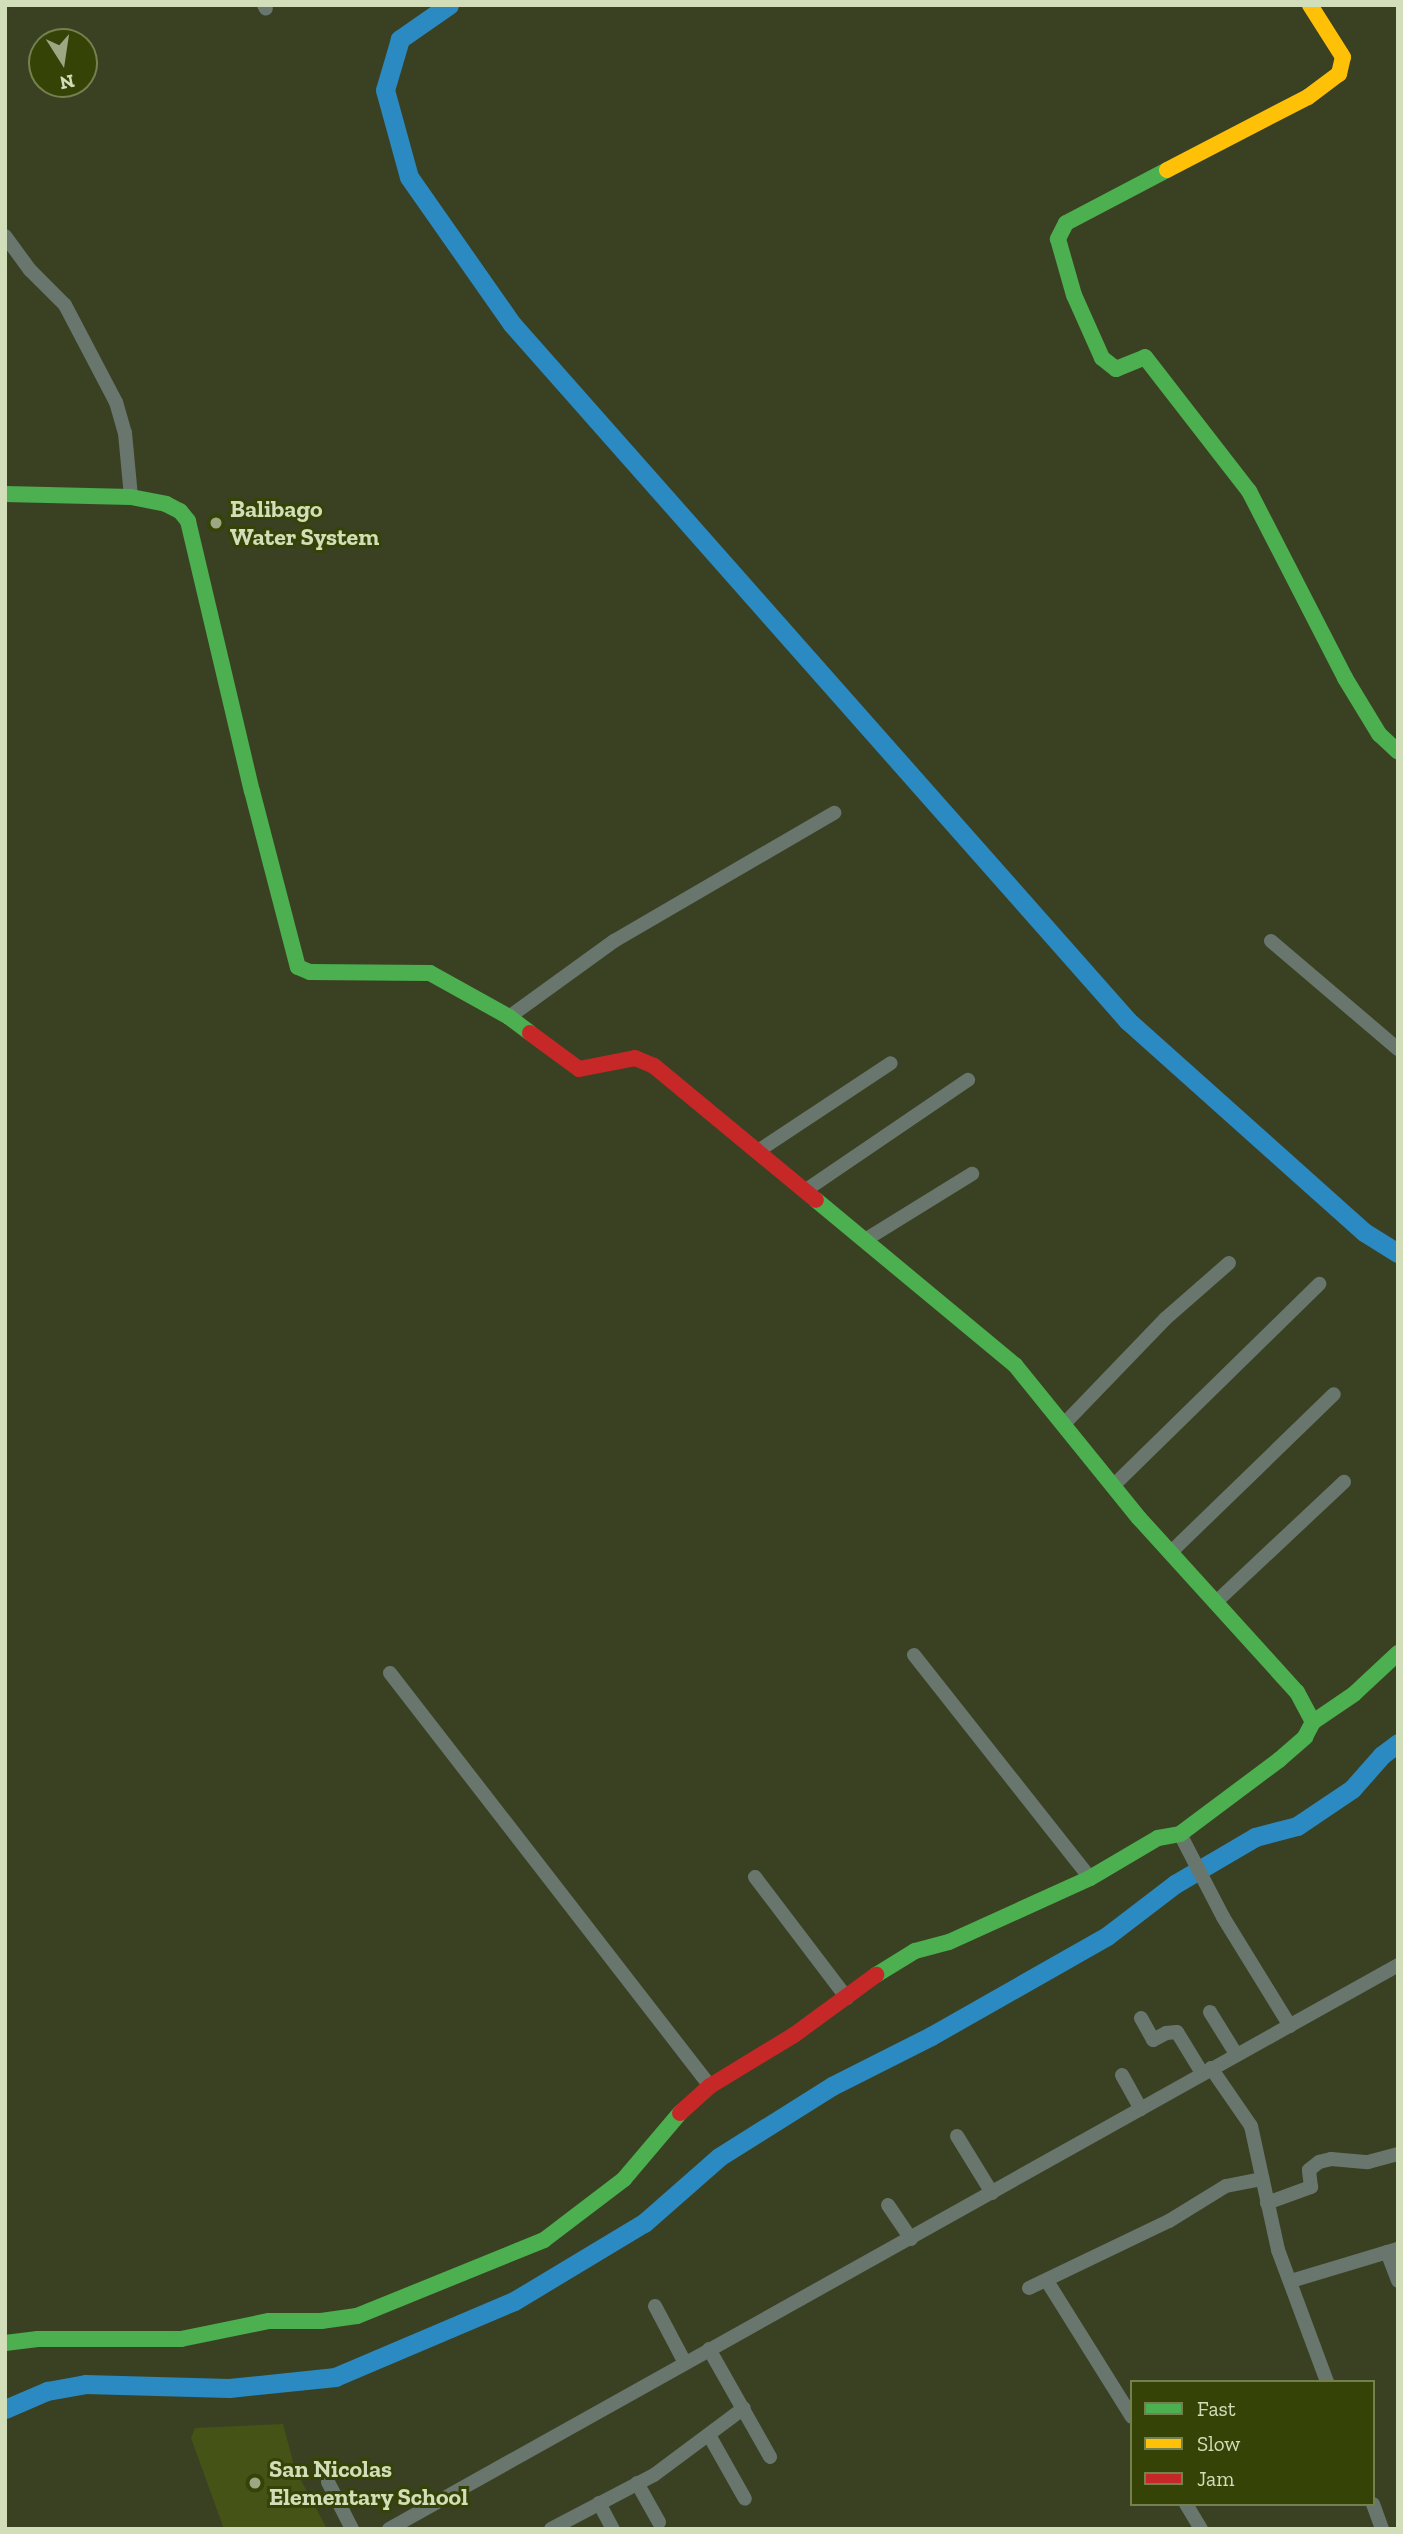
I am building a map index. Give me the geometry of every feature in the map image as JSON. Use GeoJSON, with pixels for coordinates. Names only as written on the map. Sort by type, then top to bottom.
{"type":"FeatureCollection","features":[{"type":"Feature","properties":{"kind":"street"},"geometry":{"type":"LineString","coordinates":[[1310,5],[1343,57],[1343,67],[1339,74],[1308,97],[1066,223],[1058,239],[1074,295],[1102,358],[1116,369],[1137,358],[1145,357],[1249,491],[1345,678],[1379,734],[1398,752]]}},
{"type":"Feature","properties":{"kind":"street"},"geometry":{"type":"LineString","coordinates":[[5,236],[30,270],[65,305],[116,402],[125,433],[131,497]]}},
{"type":"Feature","properties":{"kind":"street"},"geometry":{"type":"LineString","coordinates":[[5,494],[131,497],[166,505],[180,511],[188,521],[252,791],[298,967],[310,972],[430,974],[509,1017],[579,1069],[635,1058],[646,1062],[806,1190],[1015,1365],[1170,1553],[1297,1692],[1313,1722]]}},
{"type":"Feature","properties":{"kind":"street"},"geometry":{"type":"LineString","coordinates":[[509,1017],[614,941],[834,813]]}},
{"type":"Feature","properties":{"kind":"street"},"geometry":{"type":"LineString","coordinates":[[1270,941],[1398,1049]]}},
{"type":"Feature","properties":{"kind":"street"},"geometry":{"type":"LineString","coordinates":[[758,1151],[891,1063]]}},
{"type":"Feature","properties":{"kind":"street"},"geometry":{"type":"LineString","coordinates":[[806,1190],[968,1080]]}},
{"type":"Feature","properties":{"kind":"street"},"geometry":{"type":"LineString","coordinates":[[865,1240],[972,1174]]}},
{"type":"Feature","properties":{"kind":"street"},"geometry":{"type":"LineString","coordinates":[[1064,1424],[1165,1319],[1229,1263]]}},
{"type":"Feature","properties":{"kind":"street"},"geometry":{"type":"LineString","coordinates":[[1113,1486],[1319,1284]]}},
{"type":"Feature","properties":{"kind":"street"},"geometry":{"type":"LineString","coordinates":[[1170,1553],[1237,1485],[1334,1394]]}},
{"type":"Feature","properties":{"kind":"street"},"geometry":{"type":"LineString","coordinates":[[1215,1602],[1344,1482]]}},
{"type":"Feature","properties":{"kind":"street"},"geometry":{"type":"LineString","coordinates":[[5,2343],[38,2339],[181,2339],[269,2321],[321,2322],[357,2316],[468,2272],[560,2231],[624,2179],[684,2108],[709,2086],[794,2035],[848,1998],[888,1966],[915,1951],[968,1935],[1090,1878],[1158,1838],[1180,1834],[1287,1753],[1305,1737],[1313,1722],[1354,1694],[1398,1653]]}},
{"type":"Feature","properties":{"kind":"street"},"geometry":{"type":"LineString","coordinates":[[914,1655],[1090,1878]]}},
{"type":"Feature","properties":{"kind":"street"},"geometry":{"type":"LineString","coordinates":[[390,1673],[709,2086]]}},
{"type":"Feature","properties":{"kind":"street"},"geometry":{"type":"LineString","coordinates":[[1180,1834],[1194,1865],[1290,2026]]}},
{"type":"Feature","properties":{"kind":"street"},"geometry":{"type":"LineString","coordinates":[[755,1877],[848,1998]]}},
{"type":"Feature","properties":{"kind":"street"},"geometry":{"type":"LineString","coordinates":[[389,2529],[1398,1965]]}},
{"type":"Feature","properties":{"kind":"street"},"geometry":{"type":"LineString","coordinates":[[1210,2011],[1236,2054]]}},
{"type":"Feature","properties":{"kind":"street"},"geometry":{"type":"LineString","coordinates":[[1141,2018],[1153,2040],[1166,2033],[1177,2032],[1251,2126],[1278,2249],[1326,2380]]}},
{"type":"Feature","properties":{"kind":"street"},"geometry":{"type":"LineString","coordinates":[[1122,2075],[1141,2109]]}},
{"type":"Feature","properties":{"kind":"street"},"geometry":{"type":"LineString","coordinates":[[957,2136],[992,2193]]}},
{"type":"Feature","properties":{"kind":"street"},"geometry":{"type":"LineString","coordinates":[[1267,2203],[1311,2187],[1309,2170],[1319,2162],[1332,2159],[1368,2162],[1398,2154]]}},
{"type":"Feature","properties":{"kind":"street"},"geometry":{"type":"LineString","coordinates":[[1029,2288],[1169,2221],[1226,2186],[1262,2179]]}},
{"type":"Feature","properties":{"kind":"street"},"geometry":{"type":"LineString","coordinates":[[888,2205],[911,2239]]}},
{"type":"Feature","properties":{"kind":"street"},"geometry":{"type":"LineString","coordinates":[[1291,2281],[1392,2251],[1398,2281]]}},
{"type":"Feature","properties":{"kind":"street"},"geometry":{"type":"LineString","coordinates":[[1047,2281],[1130,2414]]}},
{"type":"Feature","properties":{"kind":"street"},"geometry":{"type":"LineString","coordinates":[[656,2306],[685,2363]]}},
{"type":"Feature","properties":{"kind":"street"},"geometry":{"type":"LineString","coordinates":[[709,2349],[770,2457]]}},
{"type":"Feature","properties":{"kind":"street"},"geometry":{"type":"LineString","coordinates":[[551,2529],[567,2525],[599,2503],[637,2483],[744,2408]]}},
{"type":"Feature","properties":{"kind":"street"},"geometry":{"type":"LineString","coordinates":[[709,2435],[745,2499]]}},
{"type":"Feature","properties":{"kind":"street"},"geometry":{"type":"LineString","coordinates":[[328,2482],[352,2529]]}},
{"type":"Feature","properties":{"kind":"street"},"geometry":{"type":"LineString","coordinates":[[637,2483],[659,2522]]}},
{"type":"Feature","properties":{"kind":"street"},"geometry":{"type":"LineString","coordinates":[[599,2503],[613,2529]]}},
{"type":"Feature","properties":{"kind":"street"},"geometry":{"type":"LineString","coordinates":[[1187,2506],[1201,2529]]}},
{"type":"Feature","properties":{"kind":"street"},"geometry":{"type":"LineString","coordinates":[[1374,2506],[1382,2529]]}},
{"type":"Feature","properties":{"kind":"shaded area","name":"San Nicolas Elementary School"},"geometry":{"type":"Polygon","coordinates":[[[283,2424],[295,2469],[327,2529],[224,2529],[191,2438],[195,2428],[283,2424]]]}},
{"type":"Feature","properties":{"kind":"waterway"},"geometry":{"type":"LineString","coordinates":[[449,5],[400,39],[385,90],[409,177],[512,324],[1128,1021],[1364,1232],[1398,1253]]}},
{"type":"Feature","properties":{"kind":"waterway"},"geometry":{"type":"LineString","coordinates":[[5,2409],[47,2391],[85,2384],[229,2388],[335,2377],[514,2301],[644,2223],[719,2157],[832,2086],[931,2036],[1107,1936],[1175,1884],[1255,1837],[1297,1826],[1352,1789],[1382,1755],[1398,1743]]}},
{"type":"Feature","properties":{"kind":"traffic: fast"},"geometry":{"type":"LineString","coordinates":[[1167,170],[1066,223],[1058,239],[1074,295],[1102,358],[1116,369],[1145,357],[1249,491],[1345,678],[1379,734],[1398,752]]}},
{"type":"Feature","properties":{"kind":"traffic: fast"},"geometry":{"type":"LineString","coordinates":[[5,494],[131,497],[166,504],[180,511],[188,521],[252,791],[298,967],[310,972],[430,973],[509,1017],[530,1033]]}},
{"type":"Feature","properties":{"kind":"traffic: fast"},"geometry":{"type":"LineString","coordinates":[[816,1200],[1015,1365],[1139,1518],[1297,1692],[1313,1722]]}},
{"type":"Feature","properties":{"kind":"traffic: fast"},"geometry":{"type":"LineString","coordinates":[[876,1975],[915,1951],[949,1942],[1090,1878],[1158,1838],[1180,1834],[1279,1760],[1305,1737],[1313,1722],[1354,1694],[1398,1653]]}},
{"type":"Feature","properties":{"kind":"traffic: fast"},"geometry":{"type":"LineString","coordinates":[[5,2343],[38,2339],[181,2339],[269,2321],[321,2321],[357,2316],[544,2240],[624,2179],[680,2113]]}},
{"type":"Feature","properties":{"kind":"traffic: slow"},"geometry":{"type":"LineString","coordinates":[[1167,170],[1308,97],[1339,74],[1343,57],[1310,5]]}},
{"type":"Feature","properties":{"kind":"traffic: jam"},"geometry":{"type":"LineString","coordinates":[[530,1033],[579,1069],[635,1058],[654,1066],[816,1200]]}},
{"type":"Feature","properties":{"kind":"traffic: jam"},"geometry":{"type":"LineString","coordinates":[[680,2113],[710,2086],[794,2035],[876,1975]]}},
{"type":"Feature","properties":{"kind":"place","name":"Balibago Water System"},"geometry":{"type":"Point","coordinates":[216,523]}},
{"type":"Feature","properties":{"kind":"place","name":"San Nicolas Elementary School"},"geometry":{"type":"Point","coordinates":[255,2483]}}]}
